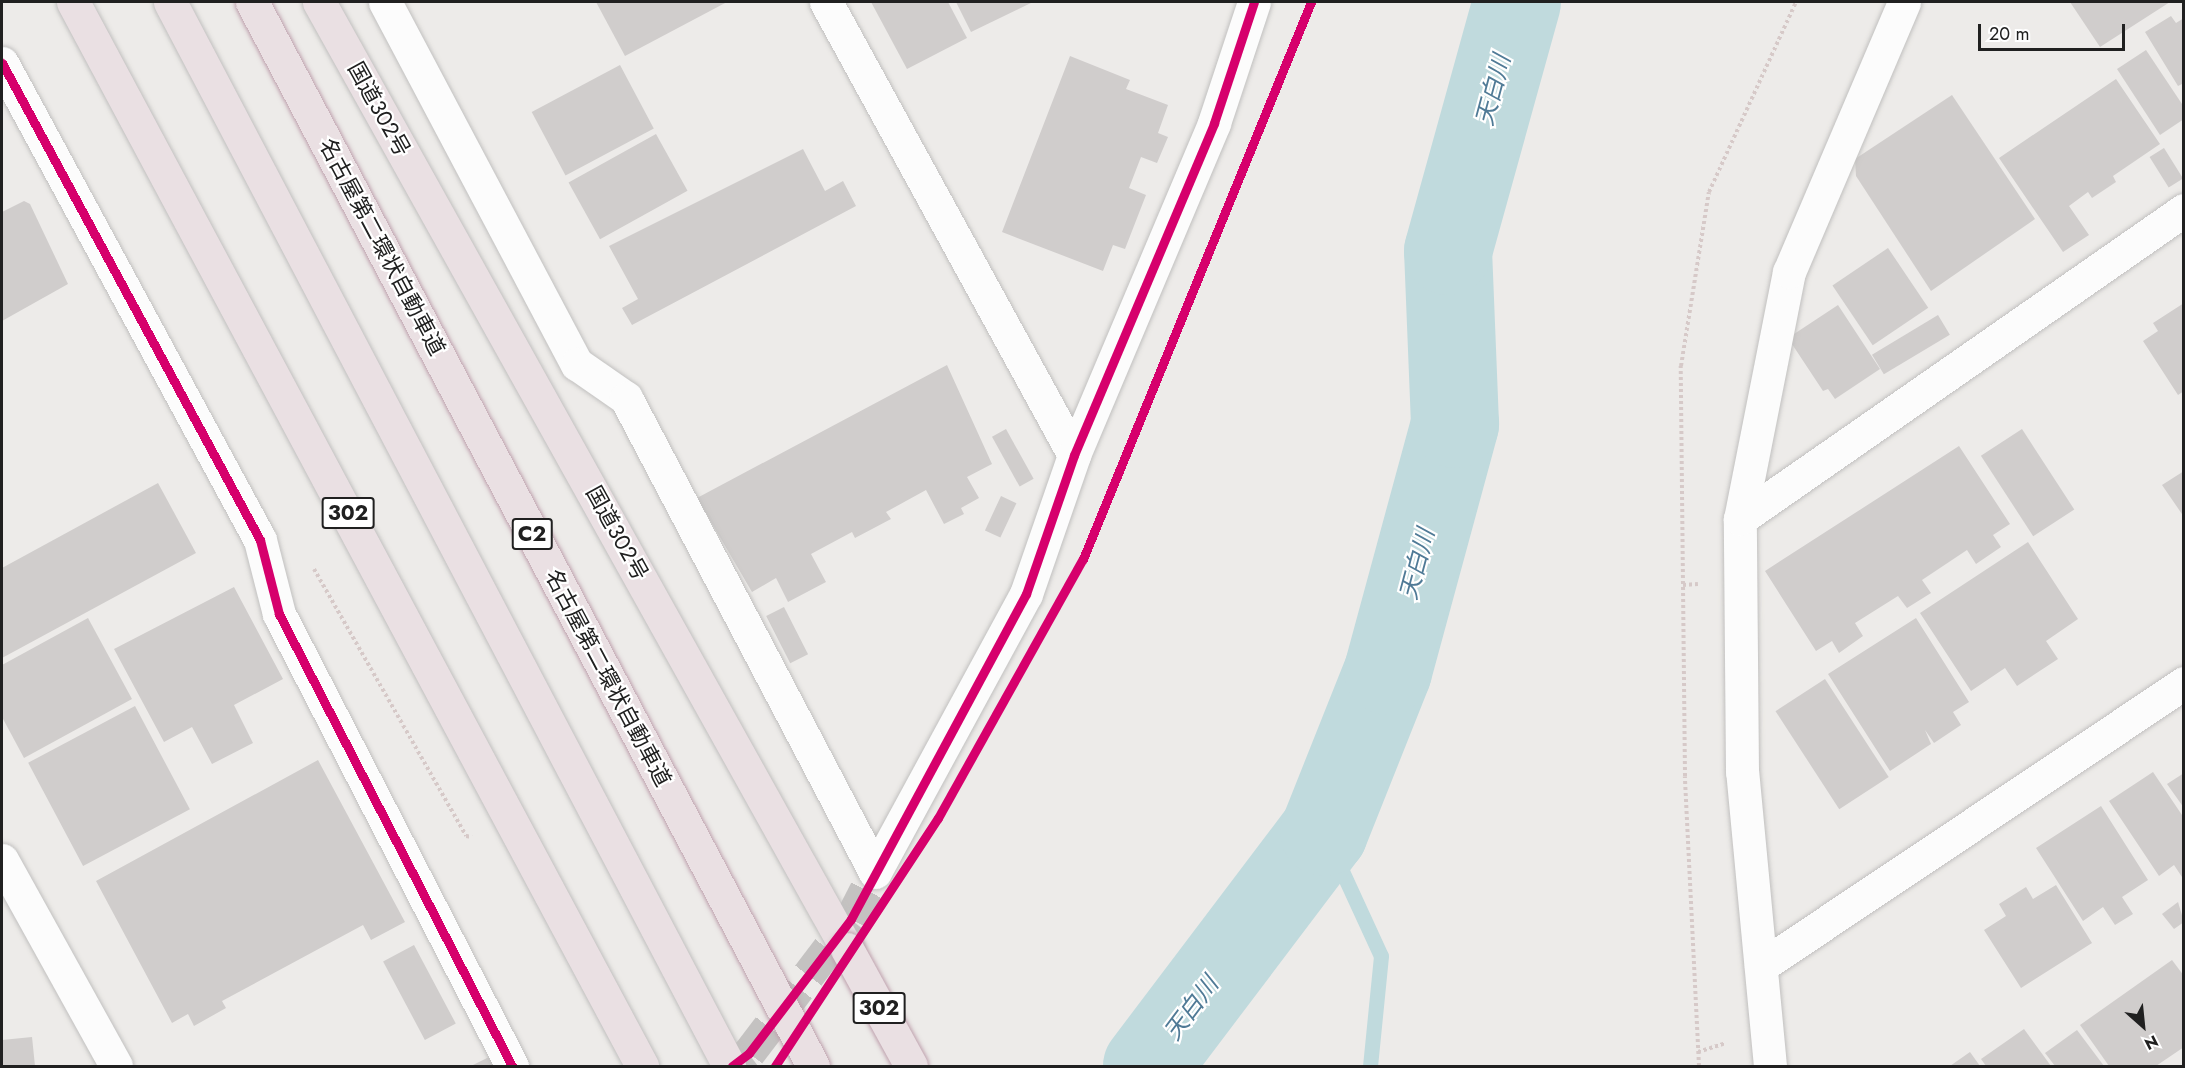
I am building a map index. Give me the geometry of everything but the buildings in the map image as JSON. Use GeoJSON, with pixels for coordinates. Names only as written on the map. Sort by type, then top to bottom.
{"type":"FeatureCollection","features":[{"type":"Feature","properties":{"kind":"highway","name":"302"},"geometry":{"type":"LineString","coordinates":[[72,2],[642,1066]]}},
{"type":"Feature","properties":{"kind":"highway"},"geometry":{"type":"LineString","coordinates":[[170,2],[729,1066]]}},
{"type":"Feature","properties":{"kind":"highway","name":"名古屋第二環状自動車道"},"geometry":{"type":"LineString","coordinates":[[252,2],[813,1066]]}},
{"type":"Feature","properties":{"kind":"highway","name":"国道302号"},"geometry":{"type":"LineString","coordinates":[[319,2],[911,1066]]}},
{"type":"Feature","properties":{"kind":"street"},"geometry":{"type":"LineString","coordinates":[[385,2],[577,364],[626,398],[875,872],[1026,594],[1074,455],[1214,123],[1254,2]]}},
{"type":"Feature","properties":{"kind":"street"},"geometry":{"type":"LineString","coordinates":[[826,2],[1074,455]]}},
{"type":"Feature","properties":{"kind":"street"},"geometry":{"type":"LineString","coordinates":[[1770,1066],[1742,772],[1740,519],[1789,272],[1904,2]]}},
{"type":"Feature","properties":{"kind":"street"},"geometry":{"type":"LineString","coordinates":[[2,63],[260,540],[279,614],[512,1066]]}},
{"type":"Feature","properties":{"kind":"street"},"geometry":{"type":"LineString","coordinates":[[1740,519],[2184,210]]}},
{"type":"Feature","properties":{"kind":"street"},"geometry":{"type":"LineString","coordinates":[[1761,966],[2184,683]]}},
{"type":"Feature","properties":{"kind":"street"},"geometry":{"type":"LineString","coordinates":[[2,860],[116,1066]]}},
{"type":"Feature","properties":{"kind":"path"},"geometry":{"type":"LineString","coordinates":[[267,568],[311,565],[466,836],[523,842]]}},
{"type":"Feature","properties":{"kind":"waterway","name":"天白川"},"geometry":{"type":"LineString","coordinates":[[1147,1066],[1324,832],[1388,671],[1455,424],[1448,251],[1517,2]]}},
{"type":"Feature","properties":{"kind":"waterway"},"geometry":{"type":"LineString","coordinates":[[1324,832],[1381,956],[1370,1066]]}},
{"type":"Feature","properties":{"kind":"tunnel"},"geometry":{"type":"LineString","coordinates":[[732,1066],[749,1053],[851,919],[875,872]]}},
{"type":"Feature","properties":{"kind":"cycle path"},"geometry":{"type":"LineString","coordinates":[[732,1066],[749,1053],[851,919],[1026,594],[1074,455],[1214,123],[1254,2]]}},
{"type":"Feature","properties":{"kind":"cycle path"},"geometry":{"type":"LineString","coordinates":[[775,1066],[938,818],[1083,559],[1311,2]]}},
{"type":"Feature","properties":{"kind":"cycle path"},"geometry":{"type":"LineString","coordinates":[[2,63],[260,540],[279,614],[512,1066]]}}]}
